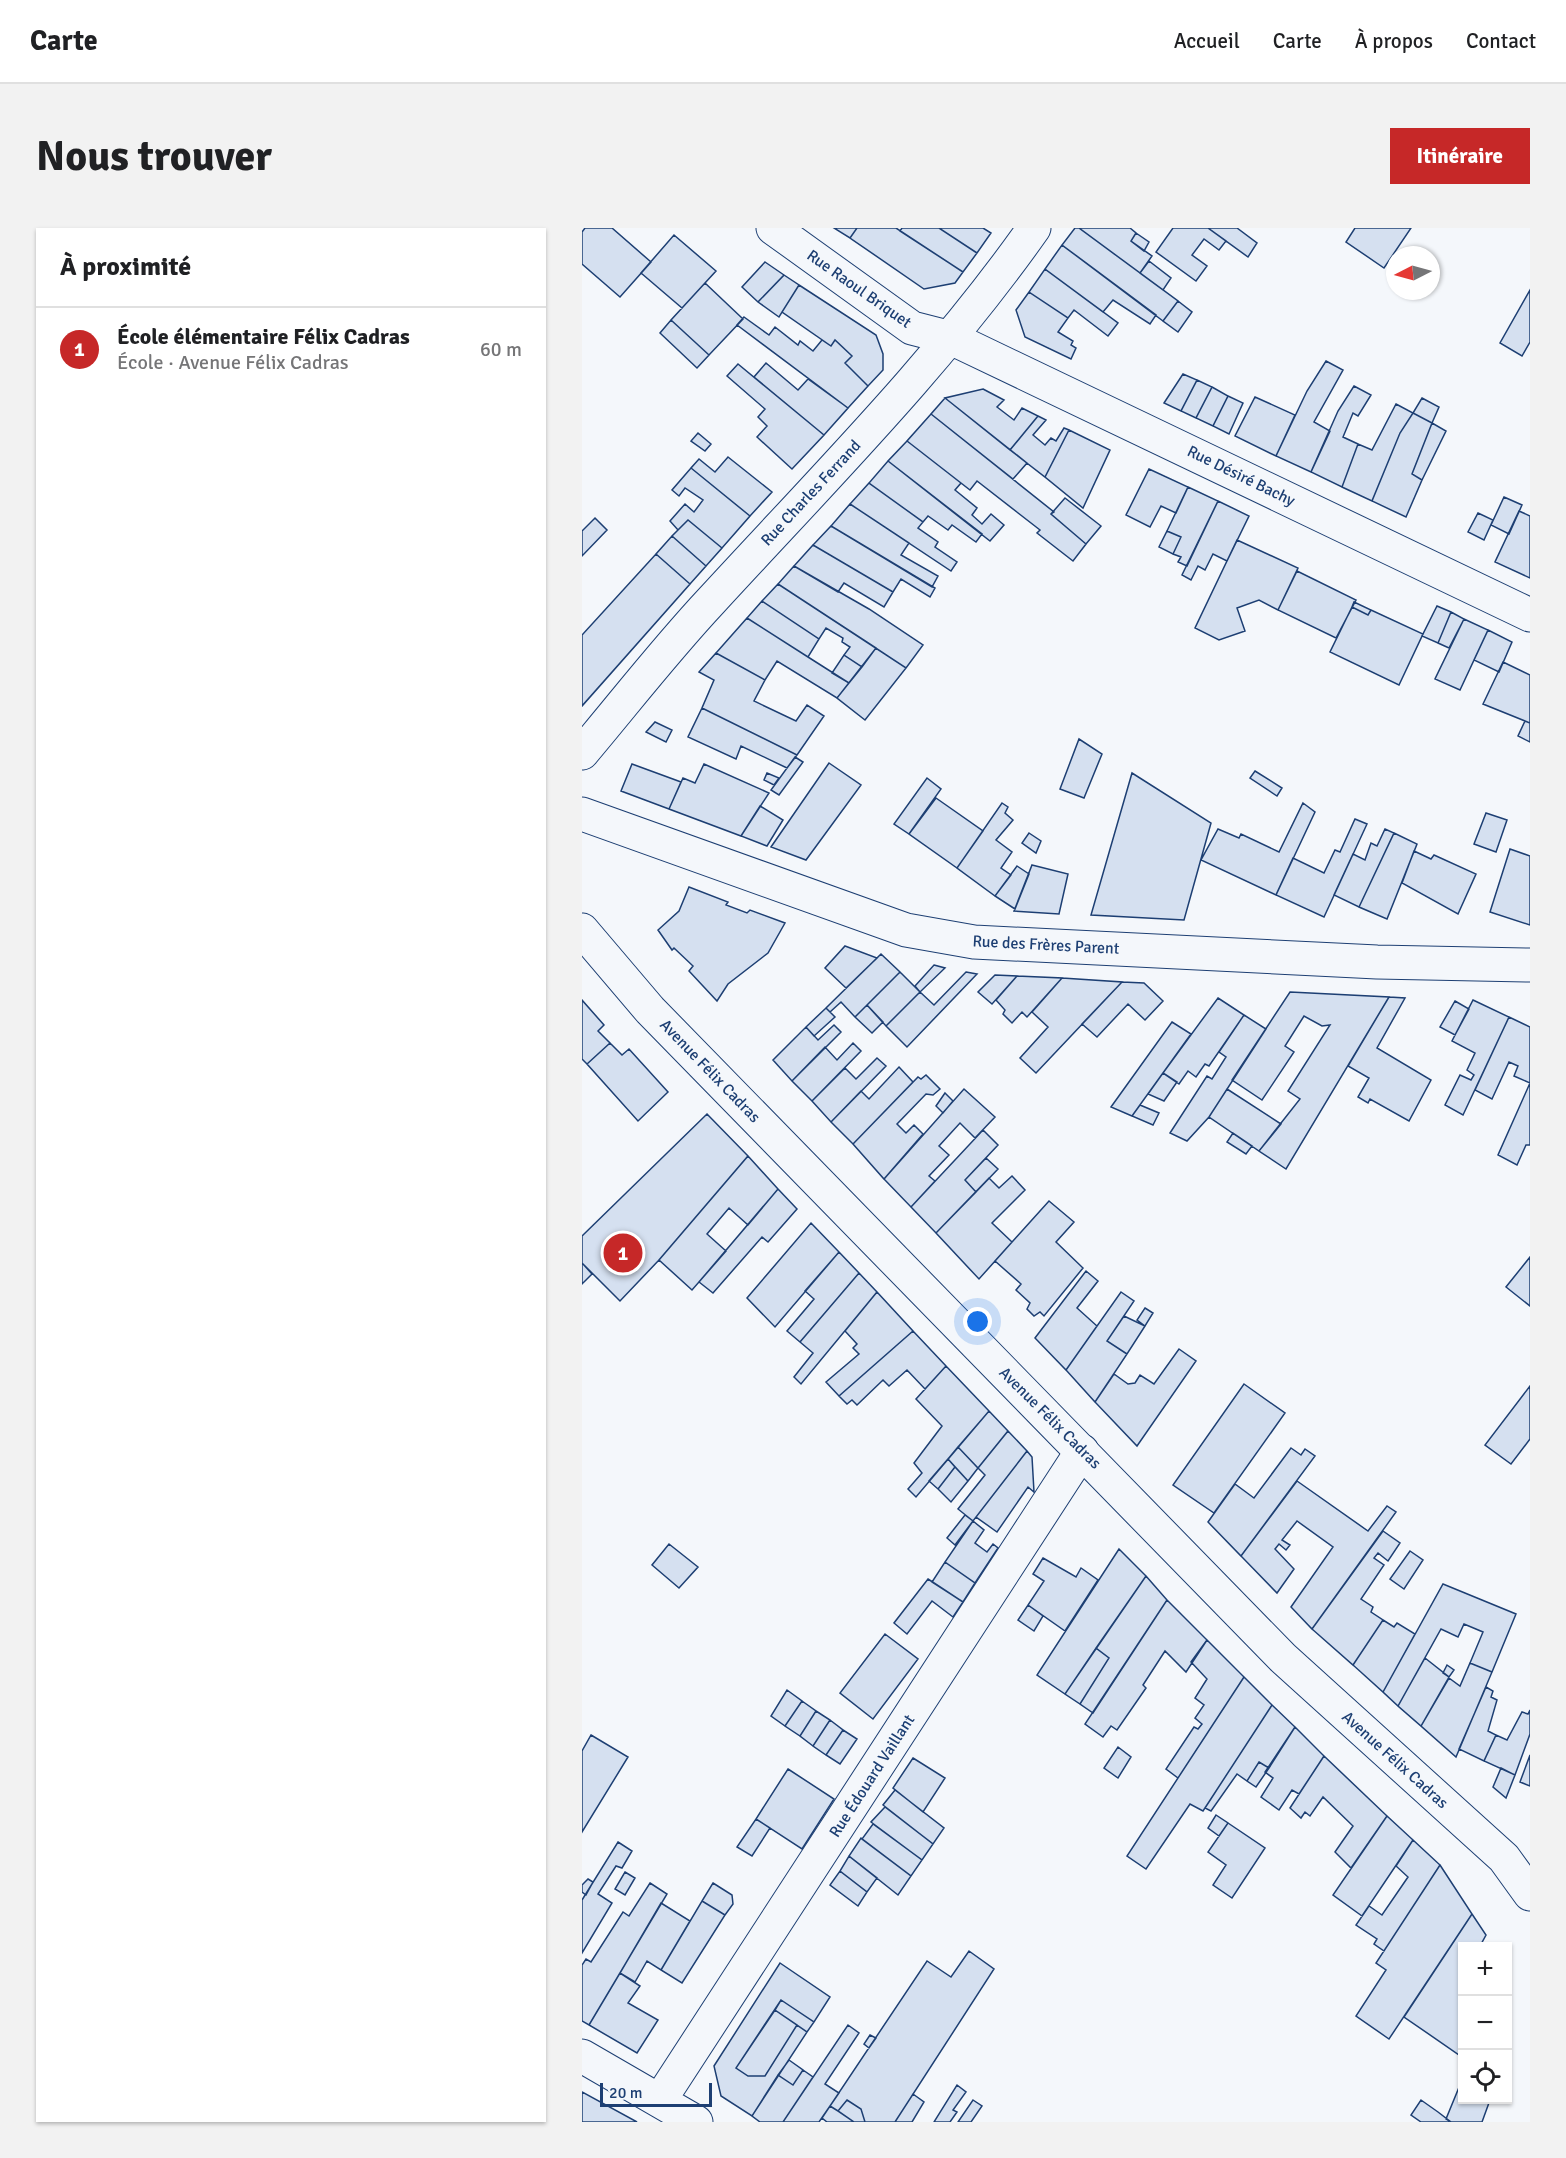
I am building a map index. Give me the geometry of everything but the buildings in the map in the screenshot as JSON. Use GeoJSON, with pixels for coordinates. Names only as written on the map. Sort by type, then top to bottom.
{"type":"FeatureCollection","features":[{"type":"Feature","properties":{"kind":"street","name":"Rue Raoul Briquet"},"geometry":{"type":"LineString","coordinates":[[773,228],[912,328],[951,338]]}},
{"type":"Feature","properties":{"kind":"street","name":"Rue Charles Ferrand"},"geometry":{"type":"LineString","coordinates":[[582,753],[709,603],[951,338],[997,281],[1034,228]]}},
{"type":"Feature","properties":{"kind":"street","name":"Rue Désiré Bachy"},"geometry":{"type":"LineString","coordinates":[[951,338],[1530,615]]}},
{"type":"Feature","properties":{"kind":"street","name":"Rue des Frères Parent"},"geometry":{"type":"LineString","coordinates":[[582,814],[906,930],[974,942],[1365,961],[1530,965]]}},
{"type":"Feature","properties":{"kind":"street","name":"Avenue Félix Cadras"},"geometry":{"type":"LineString","coordinates":[[582,930],[650,1010],[1283,1658],[1504,1858],[1530,1893]]}},
{"type":"Feature","properties":{"kind":"street","name":"Rue Édouard Vaillant"},"geometry":{"type":"LineString","coordinates":[[660,2100],[1082,1451]]}},
{"type":"Feature","properties":{"kind":"street"},"geometry":{"type":"LineString","coordinates":[[582,2056],[696,2122]]}},
{"type":"Feature","properties":{"kind":"place","name":"École élémentaire Félix Cadras"},"geometry":{"type":"Point","coordinates":[623,1253]}}]}
